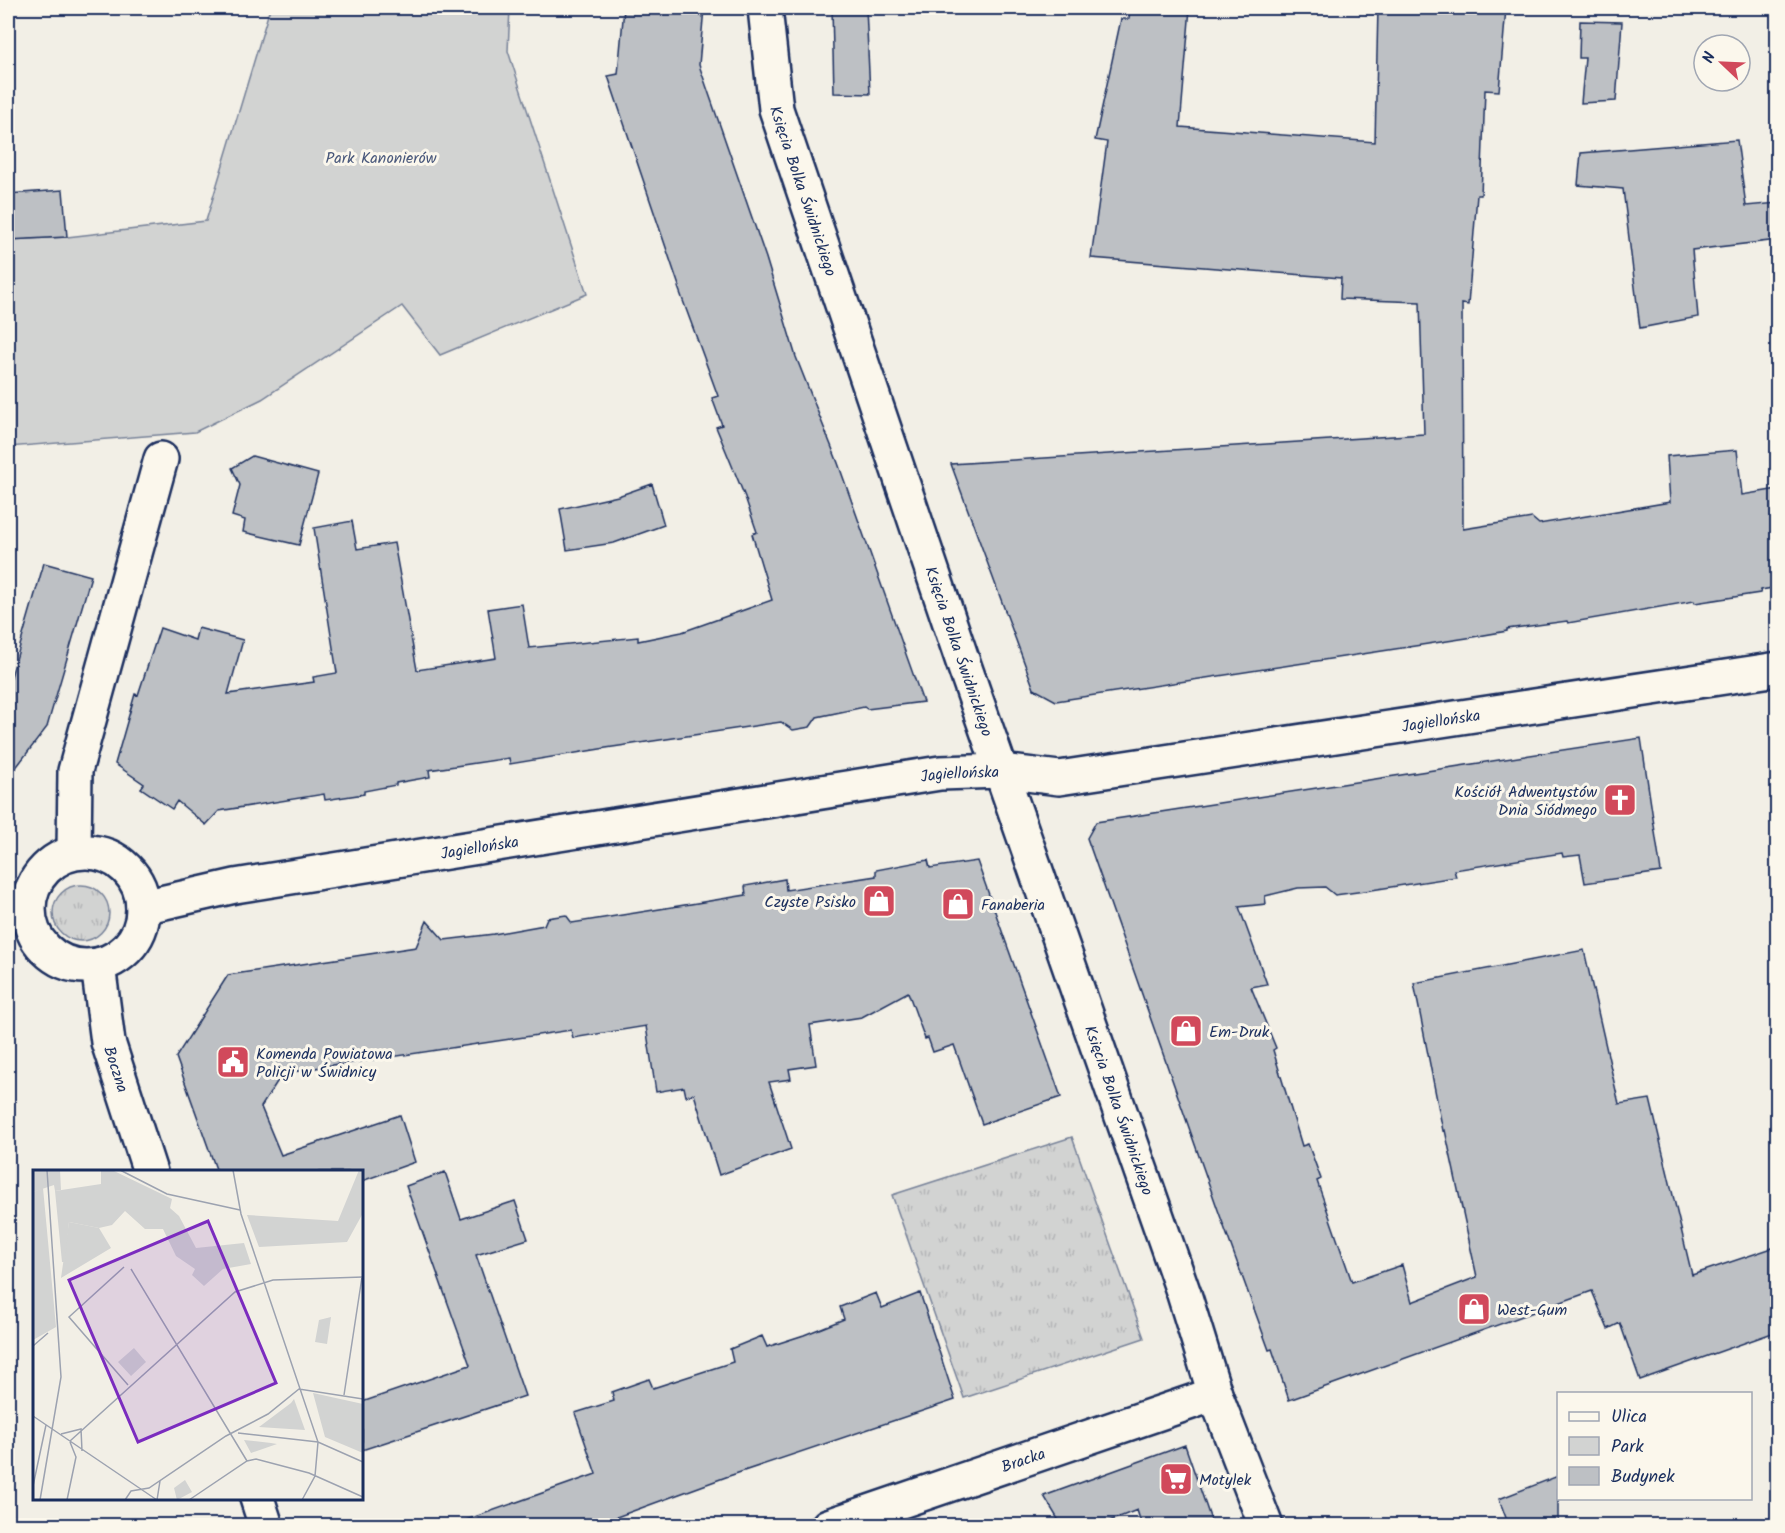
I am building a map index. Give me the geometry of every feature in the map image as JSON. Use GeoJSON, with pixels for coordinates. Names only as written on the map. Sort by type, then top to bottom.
{"type":"FeatureCollection","features":[{"type":"Feature","properties":{"kind":"street","name":"Księcia Bolka Świdnickiego"},"geometry":{"type":"LineString","coordinates":[[765,8],[776,109],[1001,771],[1180,1283],[1215,1394],[1266,1526]]}},
{"type":"Feature","properties":{"kind":"street"},"geometry":{"type":"LineString","coordinates":[[74,852],[75,771],[161,459]]}},
{"type":"Feature","properties":{"kind":"street","name":"Jagiellońska"},"geometry":{"type":"LineString","coordinates":[[144,907],[235,886],[940,773],[1001,771],[1059,778],[1778,669]]}},
{"type":"Feature","properties":{"kind":"street"},"geometry":{"type":"LineString","coordinates":[[74,852],[94,852],[113,858],[128,870],[139,887],[144,907],[140,926],[131,944],[116,958],[98,965],[78,966],[59,959],[44,947],[18,913],[41,873],[55,860],[74,852]]}},
{"type":"Feature","properties":{"kind":"street","name":"Boczna"},"geometry":{"type":"LineString","coordinates":[[98,965],[108,1042],[149,1170]]}},
{"type":"Feature","properties":{"kind":"street","name":"Bracka"},"geometry":{"type":"LineString","coordinates":[[828,1526],[1215,1394]]}},
{"type":"Feature","properties":{"kind":"street"},"geometry":{"type":"LineString","coordinates":[[258,1500],[266,1526]]}},
{"type":"Feature","properties":{"kind":"green space","name":"Park Kanonierów"},"geometry":{"type":"Polygon","coordinates":[[[270,8],[510,8],[508,51],[587,294],[440,355],[402,306],[262,399],[195,432],[8,447],[8,240],[67,237],[206,221],[270,8]]]}},
{"type":"Feature","properties":{"kind":"green space"},"geometry":{"type":"Polygon","coordinates":[[[81,885],[101,893],[109,913],[101,933],[81,941],[61,933],[53,913],[61,893],[81,885]]]}},
{"type":"Feature","properties":{"kind":"green space"},"geometry":{"type":"Polygon","coordinates":[[[1072,1137],[1144,1338],[964,1398],[892,1195],[1072,1137]]]}},
{"type":"Feature","properties":{"kind":"building"},"geometry":{"type":"Polygon","coordinates":[[[624,8],[704,8],[699,65],[766,258],[796,357],[838,463],[923,702],[867,709],[864,707],[817,717],[810,727],[793,730],[781,722],[510,764],[509,758],[429,770],[430,777],[364,791],[364,794],[325,800],[324,794],[219,811],[206,825],[177,801],[172,809],[141,788],[144,784],[115,764],[135,694],[138,695],[160,628],[195,640],[198,628],[243,640],[228,694],[314,682],[313,677],[337,673],[314,528],[352,521],[357,549],[394,543],[417,670],[496,658],[488,609],[522,604],[529,648],[638,637],[638,641],[682,632],[772,600],[752,534],[757,532],[716,427],[722,425],[712,398],[718,396],[678,287],[608,76],[618,74],[624,8]]]}},
{"type":"Feature","properties":{"kind":"building"},"geometry":{"type":"Polygon","coordinates":[[[832,8],[866,8],[870,94],[834,93],[832,8]]]}},
{"type":"Feature","properties":{"kind":"building"},"geometry":{"type":"Polygon","coordinates":[[[1130,8],[1190,8],[1180,127],[1375,142],[1378,8],[1506,8],[1499,91],[1485,90],[1481,195],[1477,195],[1468,305],[1462,304],[1463,529],[1532,518],[1539,524],[1670,502],[1667,456],[1737,450],[1742,495],[1778,489],[1778,587],[1761,590],[1760,593],[1695,603],[1694,601],[1568,623],[1567,621],[1507,629],[1507,631],[1467,638],[1056,701],[1034,689],[951,464],[1424,434],[1420,302],[1340,299],[1341,278],[1091,258],[1107,142],[1095,140],[1121,19],[1129,19],[1130,8]]]}},
{"type":"Feature","properties":{"kind":"building"},"geometry":{"type":"Polygon","coordinates":[[[1580,21],[1622,22],[1616,101],[1581,103],[1585,58],[1579,58],[1580,21]]]}},
{"type":"Feature","properties":{"kind":"building"},"geometry":{"type":"Polygon","coordinates":[[[1737,140],[1746,206],[1778,203],[1778,240],[1692,250],[1698,317],[1640,328],[1623,189],[1578,185],[1581,153],[1737,140]]]}},
{"type":"Feature","properties":{"kind":"building"},"geometry":{"type":"Polygon","coordinates":[[[63,190],[67,237],[8,240],[8,194],[63,190]]]}},
{"type":"Feature","properties":{"kind":"building"},"geometry":{"type":"Polygon","coordinates":[[[252,456],[318,474],[299,545],[243,532],[245,520],[232,516],[240,485],[232,468],[252,456]]]}},
{"type":"Feature","properties":{"kind":"building"},"geometry":{"type":"Polygon","coordinates":[[[652,484],[664,525],[614,543],[567,550],[560,509],[618,496],[652,484]]]}},
{"type":"Feature","properties":{"kind":"building"},"geometry":{"type":"Polygon","coordinates":[[[44,563],[91,576],[47,727],[8,778],[8,687],[44,563]]]}},
{"type":"Feature","properties":{"kind":"building"},"geometry":{"type":"Polygon","coordinates":[[[1641,738],[1661,872],[1585,883],[1580,855],[1563,857],[1562,853],[1454,870],[1456,877],[1365,891],[1335,895],[1325,887],[1298,888],[1265,896],[1266,904],[1239,907],[1267,984],[1251,987],[1276,1048],[1273,1050],[1302,1146],[1308,1144],[1321,1179],[1317,1181],[1352,1282],[1402,1265],[1412,1302],[1477,1277],[1445,1130],[1443,1131],[1414,983],[1584,950],[1619,1104],[1650,1099],[1692,1275],[1778,1246],[1778,1331],[1640,1380],[1620,1323],[1608,1329],[1592,1291],[1289,1400],[1272,1349],[1269,1350],[1218,1210],[1087,838],[1096,822],[1641,738]]]}},
{"type":"Feature","properties":{"kind":"building"},"geometry":{"type":"Polygon","coordinates":[[[928,860],[930,868],[977,861],[1061,1097],[982,1124],[954,1045],[933,1052],[928,1038],[925,1039],[908,992],[862,1017],[810,1025],[816,1065],[789,1069],[791,1079],[769,1082],[791,1149],[719,1175],[694,1094],[686,1096],[684,1087],[656,1092],[646,1026],[573,1038],[571,1030],[282,1074],[261,1107],[281,1155],[400,1115],[415,1162],[363,1181],[363,1170],[216,1170],[176,1057],[228,975],[416,947],[427,921],[444,940],[544,925],[547,918],[566,915],[572,923],[746,895],[745,886],[785,879],[786,890],[876,876],[876,870],[928,860]]]}},
{"type":"Feature","properties":{"kind":"building"},"geometry":{"type":"Polygon","coordinates":[[[445,1172],[461,1219],[515,1201],[528,1239],[476,1255],[525,1396],[363,1450],[363,1402],[470,1365],[406,1186],[445,1172]]]}},
{"type":"Feature","properties":{"kind":"building"},"geometry":{"type":"Polygon","coordinates":[[[876,1293],[882,1308],[920,1293],[955,1400],[726,1477],[592,1526],[467,1526],[466,1520],[596,1474],[575,1413],[614,1401],[612,1392],[649,1379],[653,1388],[733,1362],[730,1349],[762,1336],[767,1347],[804,1335],[844,1319],[840,1307],[876,1293]]]}},
{"type":"Feature","properties":{"kind":"building"},"geometry":{"type":"Polygon","coordinates":[[[1185,1445],[1213,1526],[1142,1526],[1137,1510],[1097,1526],[1062,1526],[1044,1496],[1185,1445]]]}},
{"type":"Feature","properties":{"kind":"building"},"geometry":{"type":"Polygon","coordinates":[[[1557,1476],[1558,1526],[1509,1526],[1499,1499],[1557,1476]]]}},
{"type":"Feature","properties":{"kind":"place","name":"Kościół Adwentystów Dnia Siódmego"},"geometry":{"type":"Point","coordinates":[1620,800]}},
{"type":"Feature","properties":{"kind":"place","name":"Czyste Psisko"},"geometry":{"type":"Point","coordinates":[879,901]}},
{"type":"Feature","properties":{"kind":"place","name":"Fanaberia"},"geometry":{"type":"Point","coordinates":[958,904]}},
{"type":"Feature","properties":{"kind":"place","name":"Em-Druk"},"geometry":{"type":"Point","coordinates":[1186,1031]}},
{"type":"Feature","properties":{"kind":"place","name":"Komenda Powiatowa Policji w Świdnicy"},"geometry":{"type":"Point","coordinates":[233,1062]}},
{"type":"Feature","properties":{"kind":"place","name":"West-Gum"},"geometry":{"type":"Point","coordinates":[1474,1309]}},
{"type":"Feature","properties":{"kind":"place","name":"Motylek"},"geometry":{"type":"Point","coordinates":[1176,1479]}}]}
